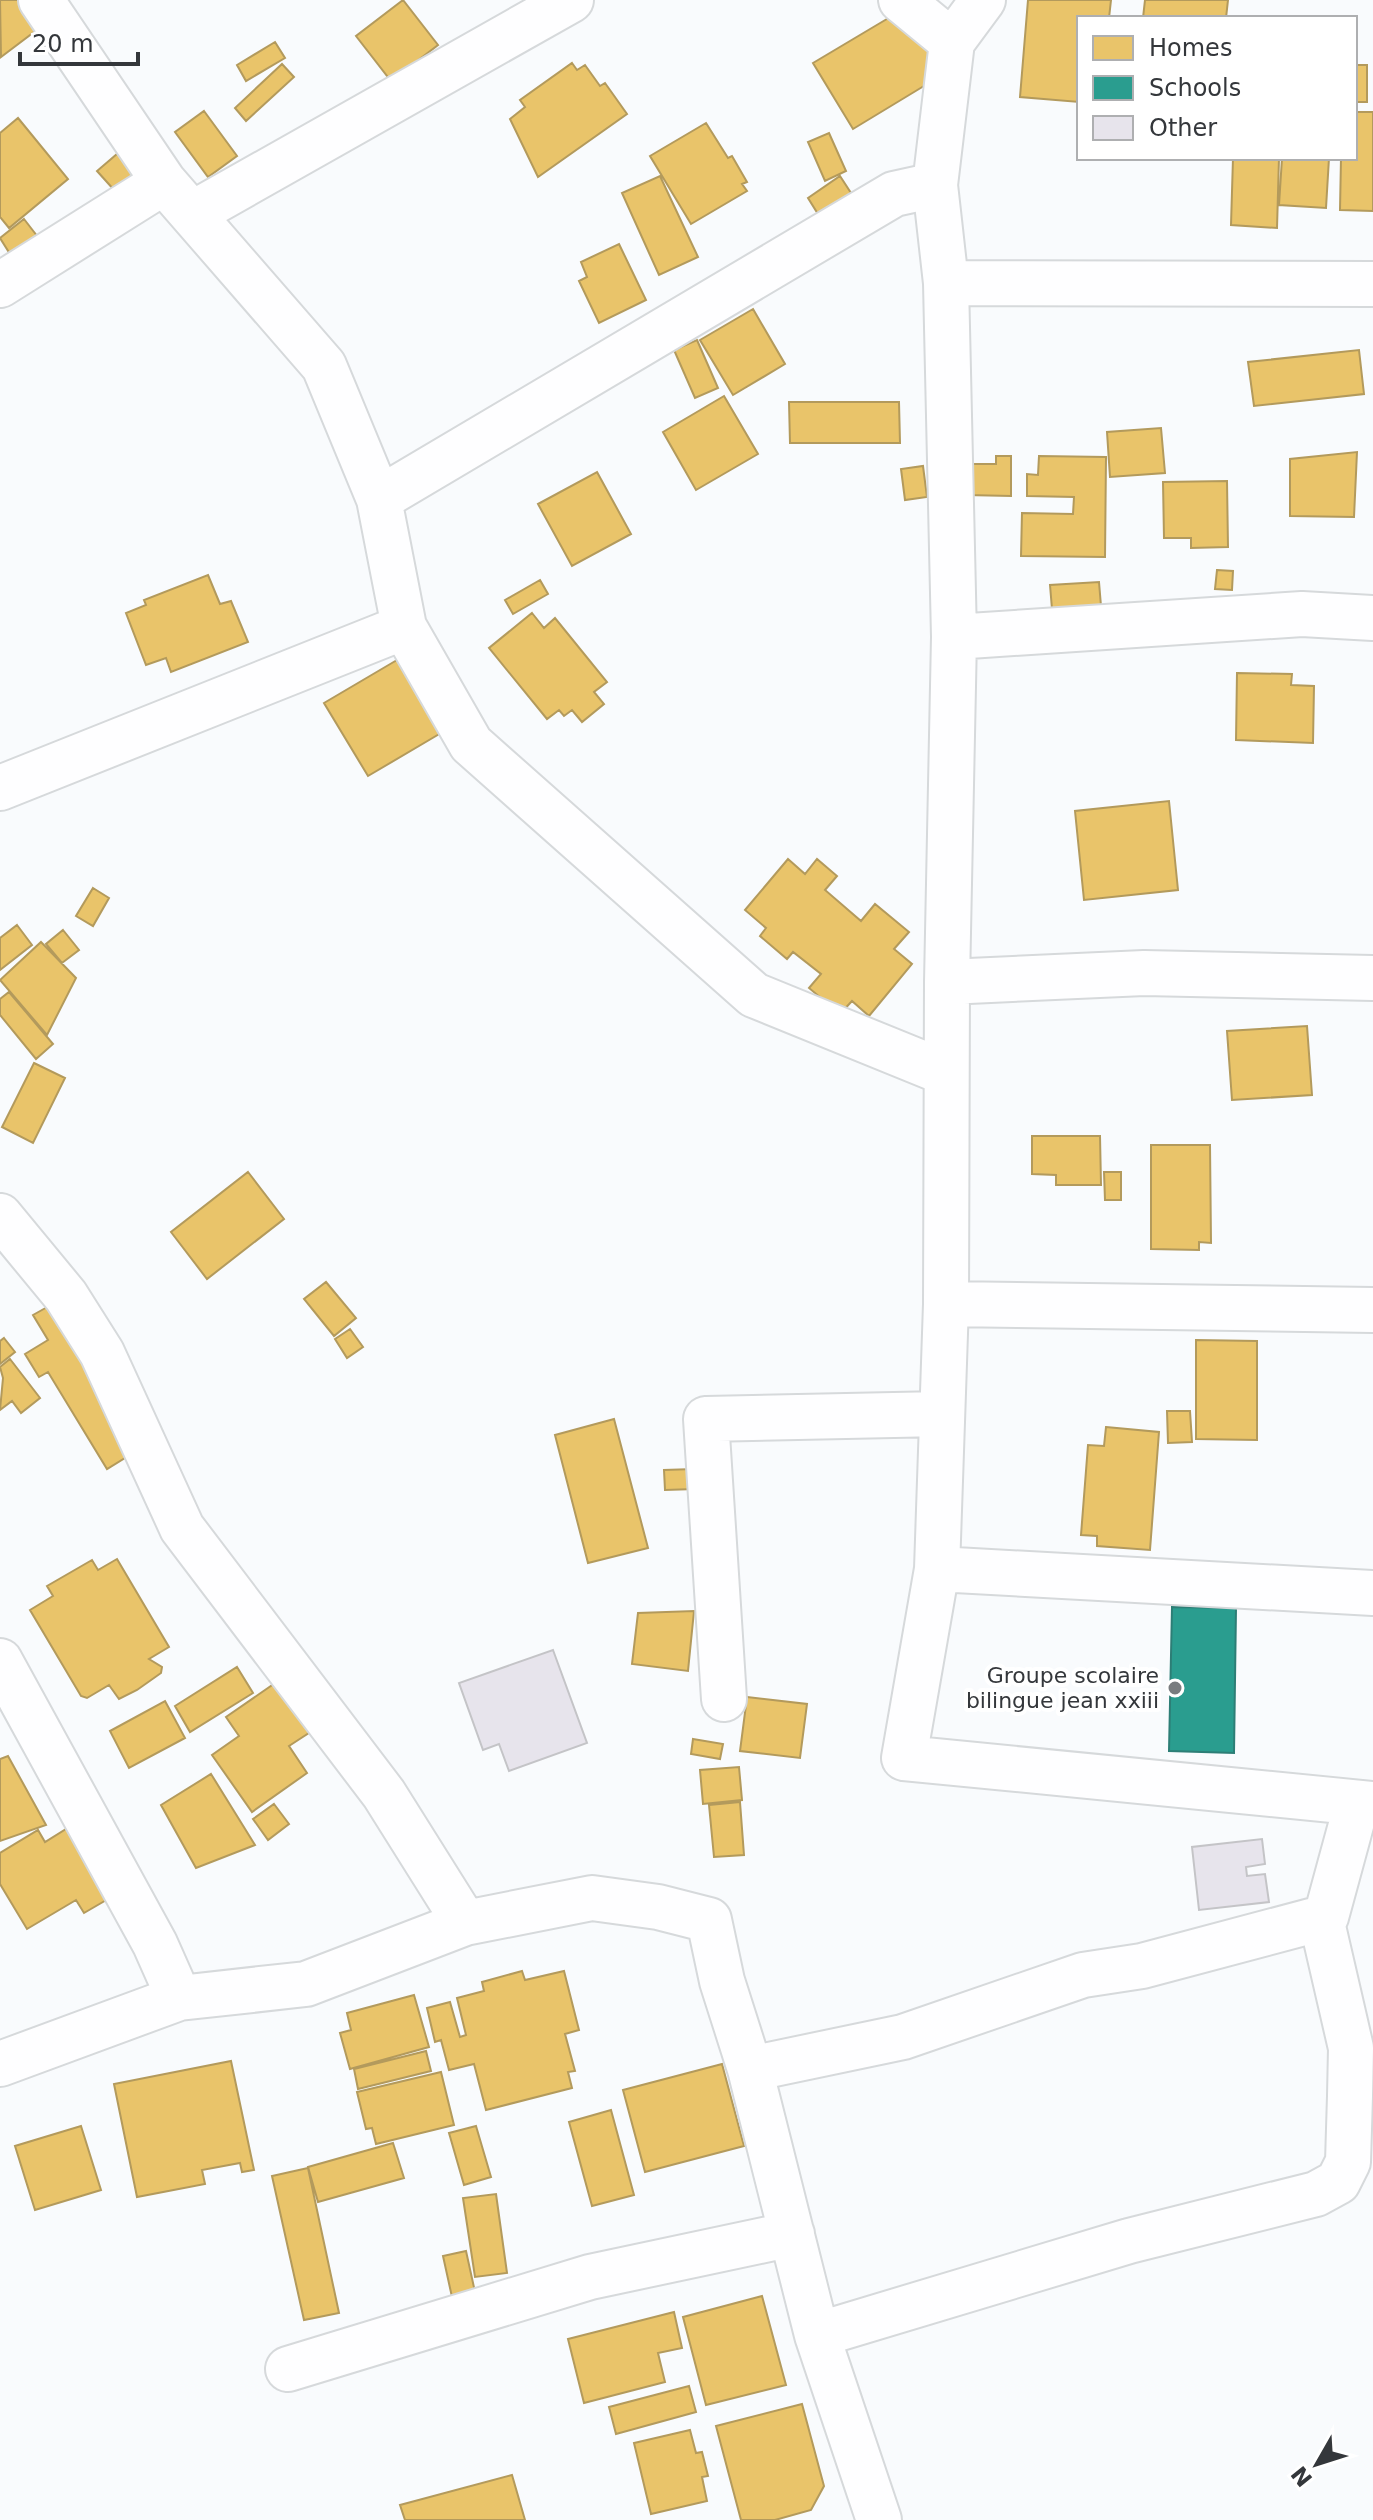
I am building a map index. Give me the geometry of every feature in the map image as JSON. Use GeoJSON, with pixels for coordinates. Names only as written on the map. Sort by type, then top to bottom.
{"type":"FeatureCollection","features":[{"type":"Feature","properties":{"kind":"street"},"geometry":{"type":"LineString","coordinates":[[41,0],[164,182],[324,366],[379,499],[404,627],[471,744],[754,995],[946,1073]]}},
{"type":"Feature","properties":{"kind":"street"},"geometry":{"type":"LineString","coordinates":[[192,214],[571,0]]}},
{"type":"Feature","properties":{"kind":"street"},"geometry":{"type":"LineString","coordinates":[[901,0],[952,42]]}},
{"type":"Feature","properties":{"kind":"street"},"geometry":{"type":"LineString","coordinates":[[750,2069],[903,2037],[1083,1975],[1142,1966],[1326,1917],[1365,1804],[904,1758],[937,1569],[946,1304],[947,982],[954,637],[946,283],[935,185],[952,42],[983,0]]}},
{"type":"Feature","properties":{"kind":"street"},"geometry":{"type":"LineString","coordinates":[[0,285],[164,182]]}},
{"type":"Feature","properties":{"kind":"street"},"geometry":{"type":"LineString","coordinates":[[379,499],[894,194],[935,185]]}},
{"type":"Feature","properties":{"kind":"street"},"geometry":{"type":"LineString","coordinates":[[946,283],[1373,284]]}},
{"type":"Feature","properties":{"kind":"street"},"geometry":{"type":"LineString","coordinates":[[954,637],[1302,614],[1373,618]]}},
{"type":"Feature","properties":{"kind":"street"},"geometry":{"type":"LineString","coordinates":[[0,788],[404,627]]}},
{"type":"Feature","properties":{"kind":"street"},"geometry":{"type":"LineString","coordinates":[[947,982],[1144,973],[1373,978]]}},
{"type":"Feature","properties":{"kind":"street"},"geometry":{"type":"LineString","coordinates":[[0,1216],[66,1296],[102,1353],[182,1528],[384,1794],[465,1923]]}},
{"type":"Feature","properties":{"kind":"street"},"geometry":{"type":"LineString","coordinates":[[946,1304],[1373,1310]]}},
{"type":"Feature","properties":{"kind":"street"},"geometry":{"type":"LineString","coordinates":[[724,1699],[706,1419],[942,1414]]}},
{"type":"Feature","properties":{"kind":"street"},"geometry":{"type":"LineString","coordinates":[[937,1569],[1373,1593]]}},
{"type":"Feature","properties":{"kind":"street"},"geometry":{"type":"LineString","coordinates":[[6,1682],[155,1944],[179,1998]]}},
{"type":"Feature","properties":{"kind":"street"},"geometry":{"type":"LineString","coordinates":[[0,2064],[179,1998],[306,1984],[465,1923],[592,1898],[658,1907],[709,1920],[722,1981],[750,2069],[817,2335],[879,2520]]}},
{"type":"Feature","properties":{"kind":"street"},"geometry":{"type":"LineString","coordinates":[[817,2335],[1129,2241],[1316,2194],[1356,2178],[1348,2162],[1351,2048],[1321,1918]]}},
{"type":"Feature","properties":{"kind":"street"},"geometry":{"type":"LineString","coordinates":[[288,2369],[590,2277],[792,2234]]}},
{"type":"Feature","properties":{"kind":"building: Homes"},"geometry":{"type":"Polygon","coordinates":[[[0,0],[23,0],[42,26],[1,57],[0,0]]]}},
{"type":"Feature","properties":{"kind":"building: Homes"},"geometry":{"type":"Polygon","coordinates":[[[403,0],[438,45],[391,81],[356,36],[403,0]]]}},
{"type":"Feature","properties":{"kind":"building: Homes"},"geometry":{"type":"Polygon","coordinates":[[[1028,0],[1111,0],[1109,16],[1077,16],[1077,102],[1020,97],[1028,0]]]}},
{"type":"Feature","properties":{"kind":"building: Homes"},"geometry":{"type":"Polygon","coordinates":[[[1145,0],[1228,0],[1226,16],[1143,16],[1145,0]]]}},
{"type":"Feature","properties":{"kind":"building: Homes"},"geometry":{"type":"Polygon","coordinates":[[[907,7],[947,72],[853,129],[813,63],[907,7]]]}},
{"type":"Feature","properties":{"kind":"building: Homes"},"geometry":{"type":"Polygon","coordinates":[[[275,42],[285,58],[246,81],[237,65],[275,42]]]}},
{"type":"Feature","properties":{"kind":"building: Homes"},"geometry":{"type":"Polygon","coordinates":[[[572,63],[577,70],[585,65],[600,86],[605,83],[627,114],[538,177],[510,119],[525,107],[520,100],[572,63]]]}},
{"type":"Feature","properties":{"kind":"building: Homes"},"geometry":{"type":"Polygon","coordinates":[[[282,64],[294,77],[246,121],[235,108],[282,64]]]}},
{"type":"Feature","properties":{"kind":"building: Homes"},"geometry":{"type":"Polygon","coordinates":[[[1357,65],[1367,65],[1367,102],[1357,102],[1357,65]]]}},
{"type":"Feature","properties":{"kind":"building: Homes"},"geometry":{"type":"Polygon","coordinates":[[[204,111],[237,156],[208,177],[175,132],[204,111]]]}},
{"type":"Feature","properties":{"kind":"building: Homes"},"geometry":{"type":"Polygon","coordinates":[[[1357,112],[1373,112],[1373,211],[1340,210],[1341,160],[1357,160],[1357,112]]]}},
{"type":"Feature","properties":{"kind":"building: Homes"},"geometry":{"type":"Polygon","coordinates":[[[18,118],[68,179],[9,228],[0,217],[0,133],[18,118]]]}},
{"type":"Feature","properties":{"kind":"building: Homes"},"geometry":{"type":"Polygon","coordinates":[[[706,123],[728,158],[732,156],[747,182],[742,184],[747,191],[691,224],[650,156],[706,123]]]}},
{"type":"Feature","properties":{"kind":"building: Homes"},"geometry":{"type":"Polygon","coordinates":[[[829,133],[846,171],[825,181],[808,142],[829,133]]]}},
{"type":"Feature","properties":{"kind":"building: Homes"},"geometry":{"type":"Polygon","coordinates":[[[124,148],[141,167],[115,191],[97,171],[124,148]]]}},
{"type":"Feature","properties":{"kind":"building: Homes"},"geometry":{"type":"Polygon","coordinates":[[[1233,160],[1279,160],[1277,228],[1231,225],[1233,160]]]}},
{"type":"Feature","properties":{"kind":"building: Homes"},"geometry":{"type":"Polygon","coordinates":[[[1282,160],[1329,160],[1326,208],[1279,205],[1282,160]]]}},
{"type":"Feature","properties":{"kind":"building: Homes"},"geometry":{"type":"Polygon","coordinates":[[[660,176],[698,257],[659,275],[622,193],[660,176]]]}},
{"type":"Feature","properties":{"kind":"building: Homes"},"geometry":{"type":"Polygon","coordinates":[[[840,176],[851,193],[818,214],[808,198],[840,176]]]}},
{"type":"Feature","properties":{"kind":"building: Homes"},"geometry":{"type":"Polygon","coordinates":[[[24,219],[41,241],[15,262],[0,238],[24,219]]]}},
{"type":"Feature","properties":{"kind":"building: Homes"},"geometry":{"type":"Polygon","coordinates":[[[619,244],[646,300],[599,323],[579,281],[587,277],[581,262],[619,244]]]}},
{"type":"Feature","properties":{"kind":"building: Homes"},"geometry":{"type":"Polygon","coordinates":[[[753,309],[785,364],[733,395],[700,340],[753,309]]]}},
{"type":"Feature","properties":{"kind":"building: Homes"},"geometry":{"type":"Polygon","coordinates":[[[697,340],[718,388],[695,398],[674,350],[697,340]]]}},
{"type":"Feature","properties":{"kind":"building: Homes"},"geometry":{"type":"Polygon","coordinates":[[[1359,350],[1364,394],[1254,406],[1248,362],[1359,350]]]}},
{"type":"Feature","properties":{"kind":"building: Homes"},"geometry":{"type":"Polygon","coordinates":[[[724,396],[758,454],[696,490],[663,432],[724,396]]]}},
{"type":"Feature","properties":{"kind":"building: Homes"},"geometry":{"type":"Polygon","coordinates":[[[789,402],[899,402],[900,443],[790,443],[789,402]]]}},
{"type":"Feature","properties":{"kind":"building: Homes"},"geometry":{"type":"Polygon","coordinates":[[[1161,428],[1165,473],[1110,477],[1107,432],[1161,428]]]}},
{"type":"Feature","properties":{"kind":"building: Homes"},"geometry":{"type":"Polygon","coordinates":[[[1357,452],[1354,517],[1290,516],[1290,459],[1357,452]]]}},
{"type":"Feature","properties":{"kind":"building: Homes"},"geometry":{"type":"Polygon","coordinates":[[[996,456],[1011,456],[1011,496],[966,495],[965,464],[996,464],[996,456]]]}},
{"type":"Feature","properties":{"kind":"building: Homes"},"geometry":{"type":"Polygon","coordinates":[[[1039,456],[1106,457],[1105,557],[1021,556],[1022,513],[1073,514],[1074,497],[1027,496],[1027,474],[1038,475],[1039,456]]]}},
{"type":"Feature","properties":{"kind":"building: Homes"},"geometry":{"type":"Polygon","coordinates":[[[923,466],[927,497],[905,500],[901,469],[923,466]]]}},
{"type":"Feature","properties":{"kind":"building: Homes"},"geometry":{"type":"Polygon","coordinates":[[[597,472],[631,534],[572,566],[538,504],[597,472]]]}},
{"type":"Feature","properties":{"kind":"building: Homes"},"geometry":{"type":"Polygon","coordinates":[[[1227,481],[1228,547],[1191,548],[1191,538],[1164,538],[1163,482],[1227,481]]]}},
{"type":"Feature","properties":{"kind":"building: Homes"},"geometry":{"type":"Polygon","coordinates":[[[1217,570],[1233,571],[1232,590],[1215,589],[1217,570]]]}},
{"type":"Feature","properties":{"kind":"building: Homes"},"geometry":{"type":"Polygon","coordinates":[[[208,575],[220,604],[231,601],[248,642],[171,672],[166,658],[146,665],[126,613],[146,605],[144,600],[208,575]]]}},
{"type":"Feature","properties":{"kind":"building: Homes"},"geometry":{"type":"Polygon","coordinates":[[[540,580],[548,594],[513,614],[505,600],[540,580]]]}},
{"type":"Feature","properties":{"kind":"building: Homes"},"geometry":{"type":"Polygon","coordinates":[[[1099,582],[1101,606],[1052,609],[1050,585],[1099,582]]]}},
{"type":"Feature","properties":{"kind":"building: Homes"},"geometry":{"type":"Polygon","coordinates":[[[532,613],[544,628],[555,618],[607,682],[594,692],[604,704],[582,722],[572,710],[564,716],[559,710],[547,719],[489,648],[532,613]]]}},
{"type":"Feature","properties":{"kind":"building: Homes"},"geometry":{"type":"Polygon","coordinates":[[[397,660],[441,733],[368,776],[324,703],[397,660]]]}},
{"type":"Feature","properties":{"kind":"building: Homes"},"geometry":{"type":"Polygon","coordinates":[[[1237,673],[1292,674],[1291,685],[1314,686],[1313,743],[1236,740],[1237,673]]]}},
{"type":"Feature","properties":{"kind":"building: Homes"},"geometry":{"type":"Polygon","coordinates":[[[1169,801],[1178,890],[1084,900],[1075,811],[1169,801]]]}},
{"type":"Feature","properties":{"kind":"building: Homes"},"geometry":{"type":"Polygon","coordinates":[[[788,859],[805,874],[817,859],[837,876],[825,890],[861,921],[875,904],[909,932],[894,949],[912,964],[869,1016],[852,1001],[840,1014],[809,988],[821,974],[793,952],[787,959],[760,936],[766,928],[745,910],[788,859]]]}},
{"type":"Feature","properties":{"kind":"building: Homes"},"geometry":{"type":"Polygon","coordinates":[[[93,888],[109,898],[93,926],[76,916],[93,888]]]}},
{"type":"Feature","properties":{"kind":"building: Homes"},"geometry":{"type":"Polygon","coordinates":[[[17,925],[32,945],[0,970],[0,938],[17,925]]]}},
{"type":"Feature","properties":{"kind":"building: Homes"},"geometry":{"type":"Polygon","coordinates":[[[63,930],[79,950],[62,963],[46,944],[63,930]]]}},
{"type":"Feature","properties":{"kind":"building: Homes"},"geometry":{"type":"Polygon","coordinates":[[[41,942],[76,978],[47,1035],[0,980],[41,942]]]}},
{"type":"Feature","properties":{"kind":"building: Homes"},"geometry":{"type":"Polygon","coordinates":[[[9,992],[53,1044],[36,1059],[0,1015],[0,999],[9,992]]]}},
{"type":"Feature","properties":{"kind":"building: Homes"},"geometry":{"type":"Polygon","coordinates":[[[1307,1026],[1312,1095],[1232,1100],[1227,1031],[1307,1026]]]}},
{"type":"Feature","properties":{"kind":"building: Homes"},"geometry":{"type":"Polygon","coordinates":[[[34,1063],[65,1078],[33,1143],[2,1127],[34,1063]]]}},
{"type":"Feature","properties":{"kind":"building: Homes"},"geometry":{"type":"Polygon","coordinates":[[[1032,1136],[1100,1136],[1101,1185],[1056,1185],[1056,1175],[1032,1174],[1032,1136]]]}},
{"type":"Feature","properties":{"kind":"building: Homes"},"geometry":{"type":"Polygon","coordinates":[[[1151,1145],[1210,1145],[1211,1243],[1199,1242],[1199,1250],[1151,1249],[1151,1145]]]}},
{"type":"Feature","properties":{"kind":"building: Homes"},"geometry":{"type":"Polygon","coordinates":[[[248,1172],[284,1219],[207,1279],[171,1232],[248,1172]]]}},
{"type":"Feature","properties":{"kind":"building: Homes"},"geometry":{"type":"Polygon","coordinates":[[[1104,1172],[1121,1172],[1121,1200],[1105,1200],[1104,1172]]]}},
{"type":"Feature","properties":{"kind":"building: Homes"},"geometry":{"type":"Polygon","coordinates":[[[326,1282],[356,1318],[334,1336],[304,1299],[326,1282]]]}},
{"type":"Feature","properties":{"kind":"building: Homes"},"geometry":{"type":"Polygon","coordinates":[[[58,1301],[146,1445],[107,1469],[48,1372],[39,1377],[25,1354],[48,1340],[33,1315],[58,1301]]]}},
{"type":"Feature","properties":{"kind":"building: Homes"},"geometry":{"type":"Polygon","coordinates":[[[350,1329],[363,1347],[347,1358],[335,1339],[350,1329]]]}},
{"type":"Feature","properties":{"kind":"building: Homes"},"geometry":{"type":"Polygon","coordinates":[[[4,1338],[15,1352],[0,1364],[0,1341],[4,1338]]]}},
{"type":"Feature","properties":{"kind":"building: Homes"},"geometry":{"type":"Polygon","coordinates":[[[1196,1340],[1257,1341],[1257,1440],[1196,1439],[1196,1340]]]}},
{"type":"Feature","properties":{"kind":"building: Homes"},"geometry":{"type":"Polygon","coordinates":[[[10,1359],[40,1398],[21,1413],[12,1401],[0,1410],[3,1378],[0,1367],[10,1359]]]}},
{"type":"Feature","properties":{"kind":"building: Homes"},"geometry":{"type":"Polygon","coordinates":[[[1167,1411],[1190,1411],[1192,1442],[1168,1443],[1167,1411]]]}},
{"type":"Feature","properties":{"kind":"building: Homes"},"geometry":{"type":"Polygon","coordinates":[[[614,1419],[648,1548],[588,1563],[555,1435],[614,1419]]]}},
{"type":"Feature","properties":{"kind":"building: Homes"},"geometry":{"type":"Polygon","coordinates":[[[1106,1427],[1159,1432],[1150,1550],[1097,1546],[1097,1536],[1081,1535],[1088,1445],[1104,1446],[1106,1427]]]}},
{"type":"Feature","properties":{"kind":"building: Homes"},"geometry":{"type":"Polygon","coordinates":[[[694,1469],[695,1489],[665,1490],[664,1470],[694,1469]]]}},
{"type":"Feature","properties":{"kind":"building: Homes"},"geometry":{"type":"Polygon","coordinates":[[[117,1559],[169,1647],[149,1659],[162,1667],[161,1673],[137,1690],[119,1699],[109,1685],[87,1698],[81,1696],[30,1610],[53,1596],[47,1586],[92,1560],[98,1570],[117,1559]]]}},
{"type":"Feature","properties":{"kind":"building: Homes"},"geometry":{"type":"Polygon","coordinates":[[[694,1611],[688,1671],[632,1664],[638,1613],[694,1611]]]}},
{"type":"Feature","properties":{"kind":"building: Homes"},"geometry":{"type":"Polygon","coordinates":[[[237,1667],[253,1693],[190,1732],[175,1706],[237,1667]]]}},
{"type":"Feature","properties":{"kind":"building: Homes"},"geometry":{"type":"Polygon","coordinates":[[[281,1679],[315,1729],[289,1746],[307,1773],[252,1812],[212,1755],[239,1736],[226,1717],[281,1679]]]}},
{"type":"Feature","properties":{"kind":"building: Homes"},"geometry":{"type":"Polygon","coordinates":[[[747,1697],[807,1704],[800,1758],[740,1751],[747,1697]]]}},
{"type":"Feature","properties":{"kind":"building: Homes"},"geometry":{"type":"Polygon","coordinates":[[[165,1701],[185,1738],[129,1768],[110,1731],[165,1701]]]}},
{"type":"Feature","properties":{"kind":"building: Homes"},"geometry":{"type":"Polygon","coordinates":[[[693,1739],[723,1744],[720,1759],[691,1754],[693,1739]]]}},
{"type":"Feature","properties":{"kind":"building: Homes"},"geometry":{"type":"Polygon","coordinates":[[[8,1756],[46,1825],[0,1841],[0,1759],[8,1756]]]}},
{"type":"Feature","properties":{"kind":"building: Homes"},"geometry":{"type":"Polygon","coordinates":[[[739,1767],[742,1800],[703,1804],[700,1770],[739,1767]]]}},
{"type":"Feature","properties":{"kind":"building: Homes"},"geometry":{"type":"Polygon","coordinates":[[[211,1774],[255,1845],[196,1868],[161,1805],[211,1774]]]}},
{"type":"Feature","properties":{"kind":"building: Homes"},"geometry":{"type":"Polygon","coordinates":[[[740,1802],[744,1855],[714,1857],[709,1805],[740,1802]]]}},
{"type":"Feature","properties":{"kind":"building: Homes"},"geometry":{"type":"Polygon","coordinates":[[[274,1804],[289,1824],[268,1840],[253,1819],[274,1804]]]}},
{"type":"Feature","properties":{"kind":"building: Homes"},"geometry":{"type":"Polygon","coordinates":[[[74,1824],[132,1885],[84,1913],[76,1900],[27,1929],[0,1884],[0,1853],[38,1830],[45,1842],[74,1824]]]}},
{"type":"Feature","properties":{"kind":"building: Homes"},"geometry":{"type":"Polygon","coordinates":[[[522,1971],[525,1980],[564,1971],[579,2030],[565,2034],[575,2071],[568,2072],[572,2088],[486,2110],[474,2064],[449,2070],[441,2040],[435,2042],[427,2008],[450,2002],[460,2037],[466,2035],[457,1998],[484,1991],[482,1982],[522,1971]]]}},
{"type":"Feature","properties":{"kind":"building: Homes"},"geometry":{"type":"Polygon","coordinates":[[[414,1995],[429,2047],[350,2069],[340,2033],[351,2030],[347,2013],[414,1995]]]}},
{"type":"Feature","properties":{"kind":"building: Homes"},"geometry":{"type":"Polygon","coordinates":[[[426,2051],[431,2071],[358,2089],[354,2069],[426,2051]]]}},
{"type":"Feature","properties":{"kind":"building: Homes"},"geometry":{"type":"Polygon","coordinates":[[[231,2061],[254,2170],[242,2172],[240,2163],[202,2170],[205,2184],[137,2197],[114,2084],[231,2061]]]}},
{"type":"Feature","properties":{"kind":"building: Homes"},"geometry":{"type":"Polygon","coordinates":[[[722,2064],[744,2146],[645,2172],[623,2090],[722,2064]]]}},
{"type":"Feature","properties":{"kind":"building: Homes"},"geometry":{"type":"Polygon","coordinates":[[[441,2072],[454,2125],[376,2144],[372,2128],[366,2129],[357,2092],[441,2072]]]}},
{"type":"Feature","properties":{"kind":"building: Homes"},"geometry":{"type":"Polygon","coordinates":[[[611,2110],[634,2195],[592,2206],[569,2122],[611,2110]]]}},
{"type":"Feature","properties":{"kind":"building: Homes"},"geometry":{"type":"Polygon","coordinates":[[[81,2126],[101,2190],[35,2210],[15,2146],[81,2126]]]}},
{"type":"Feature","properties":{"kind":"building: Homes"},"geometry":{"type":"Polygon","coordinates":[[[476,2126],[491,2177],[464,2185],[449,2133],[476,2126]]]}},
{"type":"Feature","properties":{"kind":"building: Homes"},"geometry":{"type":"Polygon","coordinates":[[[393,2143],[404,2178],[318,2202],[308,2167],[393,2143]]]}},
{"type":"Feature","properties":{"kind":"building: Homes"},"geometry":{"type":"Polygon","coordinates":[[[308,2168],[339,2313],[304,2320],[272,2176],[308,2168]]]}},
{"type":"Feature","properties":{"kind":"building: Homes"},"geometry":{"type":"Polygon","coordinates":[[[496,2194],[507,2273],[475,2277],[463,2198],[496,2194]]]}},
{"type":"Feature","properties":{"kind":"building: Homes"},"geometry":{"type":"Polygon","coordinates":[[[466,2251],[475,2292],[452,2297],[443,2256],[466,2251]]]}},
{"type":"Feature","properties":{"kind":"building: Homes"},"geometry":{"type":"Polygon","coordinates":[[[762,2296],[786,2385],[706,2405],[683,2317],[762,2296]]]}},
{"type":"Feature","properties":{"kind":"building: Homes"},"geometry":{"type":"Polygon","coordinates":[[[674,2312],[682,2348],[658,2353],[665,2382],[584,2403],[568,2339],[674,2312]]]}},
{"type":"Feature","properties":{"kind":"building: Homes"},"geometry":{"type":"Polygon","coordinates":[[[689,2386],[696,2412],[616,2434],[609,2407],[689,2386]]]}},
{"type":"Feature","properties":{"kind":"building: Homes"},"geometry":{"type":"Polygon","coordinates":[[[802,2404],[824,2486],[811,2510],[775,2520],[741,2520],[716,2426],[802,2404]]]}},
{"type":"Feature","properties":{"kind":"building: Homes"},"geometry":{"type":"Polygon","coordinates":[[[690,2430],[696,2453],[702,2452],[708,2476],[702,2477],[707,2501],[651,2514],[634,2443],[690,2430]]]}},
{"type":"Feature","properties":{"kind":"building: Homes"},"geometry":{"type":"Polygon","coordinates":[[[512,2475],[525,2520],[405,2520],[400,2505],[512,2475]]]}},
{"type":"Feature","properties":{"kind":"building: Schools"},"geometry":{"type":"Polygon","coordinates":[[[1172,1607],[1236,1608],[1234,1753],[1169,1751],[1172,1607]]]}},
{"type":"Feature","properties":{"kind":"building: Other"},"geometry":{"type":"Polygon","coordinates":[[[553,1650],[587,1743],[509,1771],[499,1744],[483,1750],[459,1683],[553,1650]]]}},
{"type":"Feature","properties":{"kind":"building: Other"},"geometry":{"type":"Polygon","coordinates":[[[1262,1839],[1265,1864],[1246,1867],[1247,1876],[1265,1874],[1269,1902],[1199,1910],[1192,1847],[1262,1839]]]}},
{"type":"Feature","properties":{"kind":"place","name":"Groupe scolaire bilingue jean xxiii"},"geometry":{"type":"Point","coordinates":[1175,1688]}}]}
